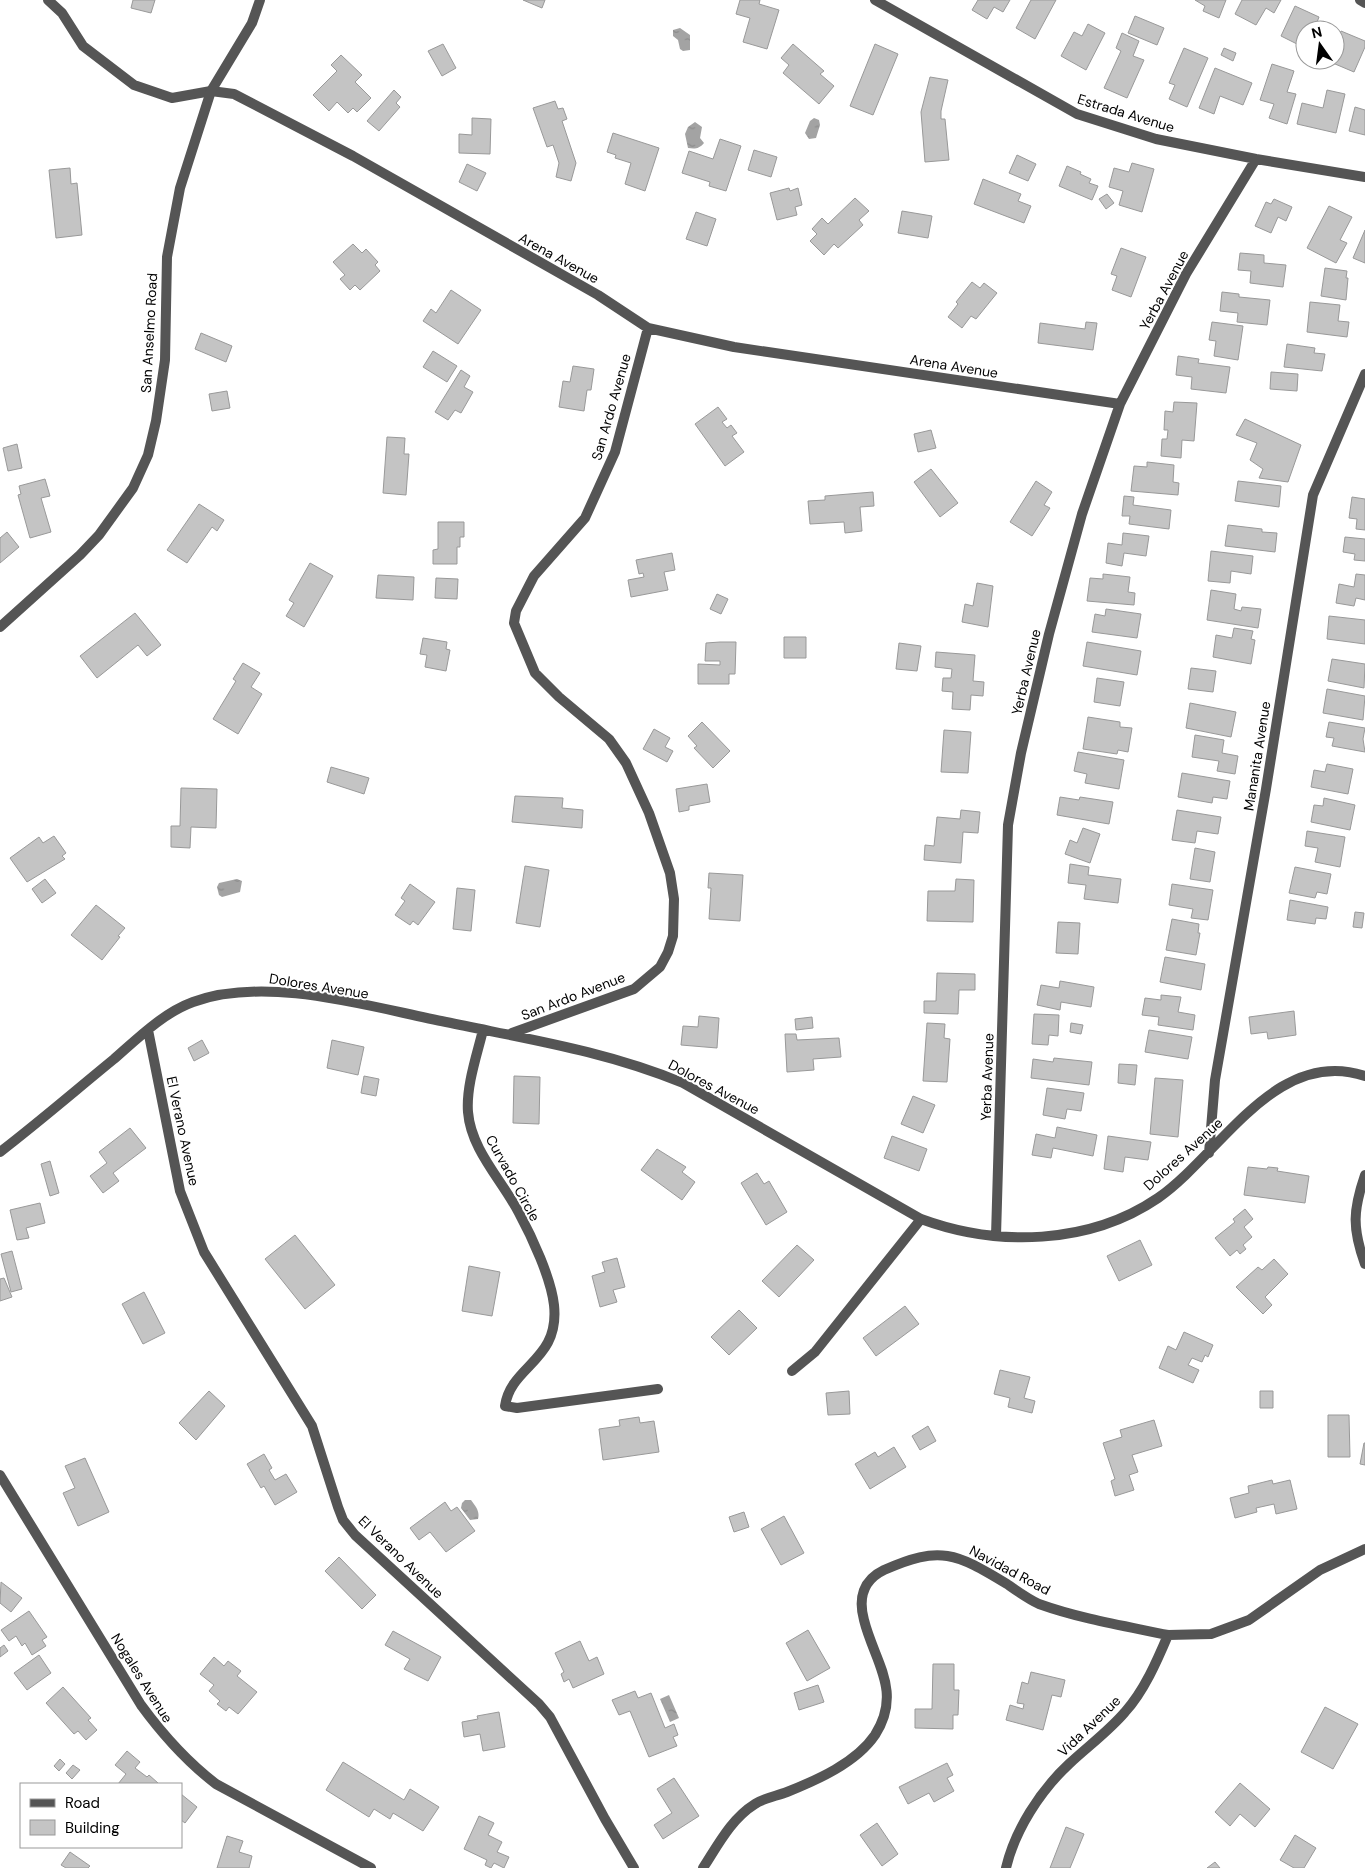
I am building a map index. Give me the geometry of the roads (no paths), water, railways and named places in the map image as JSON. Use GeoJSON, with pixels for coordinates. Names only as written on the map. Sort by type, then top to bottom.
{"type":"FeatureCollection","features":[{"type":"Feature","properties":{"kind":"street","name":"Arena Avenue"},"geometry":{"type":"LineString","coordinates":[[48,0],[62,13],[83,46],[134,85],[172,98],[211,91],[234,94],[353,156],[598,295],[648,328],[734,347],[1120,404]]}},
{"type":"Feature","properties":{"kind":"street","name":"San Anselmo Road"},"geometry":{"type":"LineString","coordinates":[[0,626],[69,566],[99,534],[133,488],[148,455],[156,421],[164,360],[167,257],[180,188],[211,91],[252,23],[260,0]]}},
{"type":"Feature","properties":{"kind":"street","name":"Estrada Avenue"},"geometry":{"type":"LineString","coordinates":[[875,0],[1077,114],[1156,139],[1256,159],[1365,177]]}},
{"type":"Feature","properties":{"kind":"street"},"geometry":{"type":"LineString","coordinates":[[1360,0],[1365,3]]}},
{"type":"Feature","properties":{"kind":"street","name":"Yerba Avenue"},"geometry":{"type":"LineString","coordinates":[[996,1236],[1008,824],[1049,634],[1082,514],[1120,404],[1186,274],[1256,159]]}},
{"type":"Feature","properties":{"kind":"street","name":"San Ardo Avenue"},"geometry":{"type":"LineString","coordinates":[[511,1034],[634,989],[660,967],[668,952],[673,936],[674,899],[670,873],[652,821],[626,763],[609,739],[558,698],[535,673],[514,623],[516,611],[534,576],[585,518],[611,461],[648,328]]}},
{"type":"Feature","properties":{"kind":"street","name":"Mananita Avenue"},"geometry":{"type":"LineString","coordinates":[[1209,1152],[1215,1080],[1266,789],[1313,495],[1365,374]]}},
{"type":"Feature","properties":{"kind":"street","name":"Dolores Avenue"},"geometry":{"type":"LineString","coordinates":[[0,1152],[160,1020],[192,1002],[221,994],[244,991],[268,991],[322,998],[511,1034],[607,1055],[683,1083],[921,1218],[963,1232],[996,1236],[1063,1235],[1115,1220],[1159,1197],[1270,1094],[1299,1077],[1330,1069],[1344,1070],[1365,1076]]}},
{"type":"Feature","properties":{"kind":"street","name":"El Verano Avenue"},"geometry":{"type":"LineString","coordinates":[[148,1030],[180,1191],[204,1252],[312,1426],[323,1466],[343,1520],[356,1535],[544,1711],[634,1868]]}},
{"type":"Feature","properties":{"kind":"street","name":"Curvado Circle"},"geometry":{"type":"LineString","coordinates":[[483,1030],[469,1094],[468,1112],[472,1130],[478,1148],[519,1213],[542,1266],[554,1304],[554,1329],[544,1352],[507,1392],[505,1406],[517,1408],[658,1389]]}},
{"type":"Feature","properties":{"kind":"street"},"geometry":{"type":"LineString","coordinates":[[1365,1175],[1355,1204],[1355,1226],[1365,1264]]}},
{"type":"Feature","properties":{"kind":"street"},"geometry":{"type":"LineString","coordinates":[[792,1371],[816,1352],[921,1218]]}},
{"type":"Feature","properties":{"kind":"street","name":"Nogales Avenue"},"geometry":{"type":"LineString","coordinates":[[0,1475],[141,1705],[162,1734],[199,1771],[216,1784],[371,1868]]}},
{"type":"Feature","properties":{"kind":"street"},"geometry":{"type":"LineString","coordinates":[[1168,1635],[1211,1634],[1249,1620],[1320,1570],[1365,1549]]}},
{"type":"Feature","properties":{"kind":"street","name":"Navidad Road"},"geometry":{"type":"LineString","coordinates":[[703,1868],[727,1830],[756,1803],[806,1784],[834,1770],[862,1749],[876,1734],[885,1709],[887,1696],[881,1663],[864,1621],[861,1597],[872,1576],[921,1555],[939,1554],[952,1556],[986,1572],[1038,1603],[1117,1626],[1168,1635]]}},
{"type":"Feature","properties":{"kind":"street","name":"Vida Avenue"},"geometry":{"type":"LineString","coordinates":[[1006,1868],[1018,1836],[1033,1807],[1068,1765],[1125,1712],[1158,1658],[1168,1635]]}},
{"type":"Feature","properties":{"kind":"water"},"geometry":{"type":"Polygon","coordinates":[[[680,28],[690,35],[690,50],[683,51],[680,49],[678,40],[673,36],[673,30],[680,28]]]}},
{"type":"Feature","properties":{"kind":"water"},"geometry":{"type":"Polygon","coordinates":[[[814,118],[819,120],[820,125],[816,138],[809,139],[805,133],[810,121],[814,118]]]}},
{"type":"Feature","properties":{"kind":"water"},"geometry":{"type":"Polygon","coordinates":[[[695,122],[702,127],[700,138],[704,143],[697,148],[688,148],[685,134],[688,127],[695,122]]]}},
{"type":"Feature","properties":{"kind":"water"},"geometry":{"type":"Polygon","coordinates":[[[237,879],[242,881],[240,892],[222,897],[219,895],[217,887],[219,883],[237,879]]]}},
{"type":"Feature","properties":{"kind":"water"},"geometry":{"type":"Polygon","coordinates":[[[465,1500],[471,1500],[478,1511],[478,1519],[470,1520],[461,1508],[465,1500]]]}},
{"type":"Feature","properties":{"kind":"water"},"geometry":{"type":"Polygon","coordinates":[[[669,1695],[679,1718],[670,1722],[660,1699],[669,1695]]]}}]}
